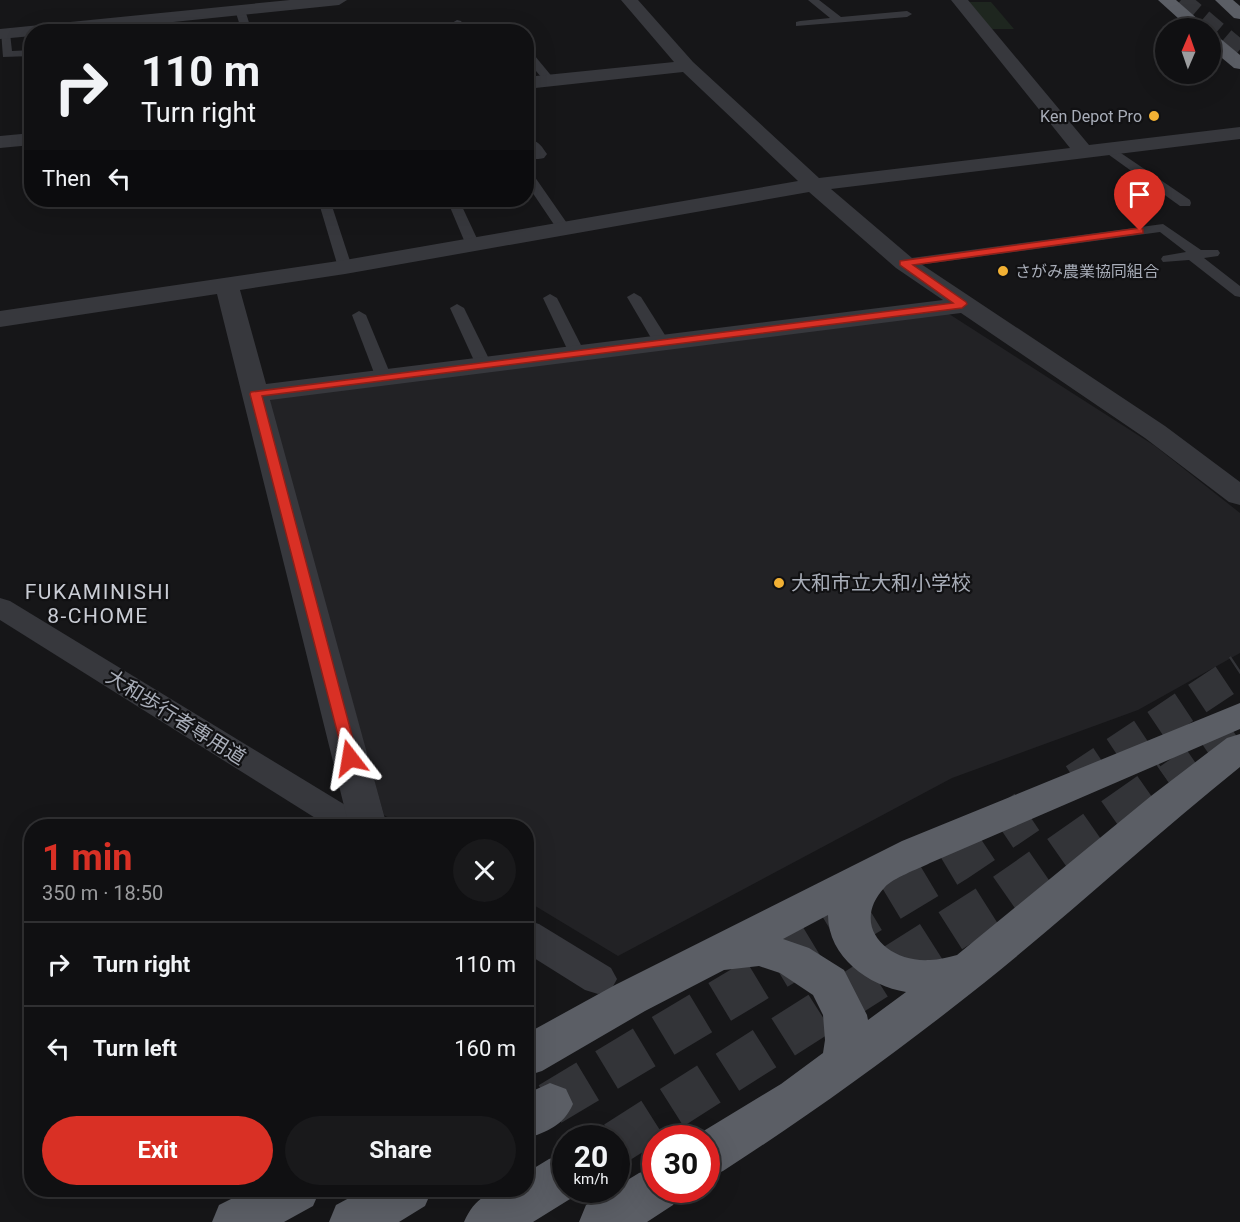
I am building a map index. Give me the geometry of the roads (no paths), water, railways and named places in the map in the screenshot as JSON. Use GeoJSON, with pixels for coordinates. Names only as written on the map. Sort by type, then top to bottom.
{"type":"FeatureCollection","features":[{"type":"Feature","properties":{"kind":"highway"},"geometry":{"type":"LineString","coordinates":[[1166,0],[1187,18]]}},
{"type":"Feature","properties":{"kind":"highway"},"geometry":{"type":"LineString","coordinates":[[1223,0],[1240,14]]}},
{"type":"Feature","properties":{"kind":"highway"},"geometry":{"type":"LineString","coordinates":[[1221,48],[1240,64]]}},
{"type":"Feature","properties":{"kind":"highway"},"geometry":{"type":"LineString","coordinates":[[534,1053],[713,954],[916,852],[1240,715]]}},
{"type":"Feature","properties":{"kind":"highway"},"geometry":{"type":"LineString","coordinates":[[720,1147],[797,1098],[969,970],[1165,806],[1240,747]]}},
{"type":"Feature","properties":{"kind":"highway"},"geometry":{"type":"LineString","coordinates":[[872,874],[849,909],[849,923],[856,942],[873,960],[896,973],[928,978],[969,970]]}},
{"type":"Feature","properties":{"kind":"highway"},"geometry":{"type":"LineString","coordinates":[[713,954],[759,949],[794,960],[829,983],[845,1015],[847,1040],[844,1062]]}},
{"type":"Feature","properties":{"kind":"highway"},"geometry":{"type":"LineString","coordinates":[[534,1195],[552,1184]]}},
{"type":"Feature","properties":{"kind":"highway"},"geometry":{"type":"LineString","coordinates":[[237,1222],[283,1197]]}},
{"type":"Feature","properties":{"kind":"highway"},"geometry":{"type":"LineString","coordinates":[[354,1222],[396,1197]]}},
{"type":"Feature","properties":{"kind":"highway"},"geometry":{"type":"LineString","coordinates":[[489,1222],[530,1197]]}},
{"type":"Feature","properties":{"kind":"highway"},"geometry":{"type":"LineString","coordinates":[[604,1222],[642,1198]]}},
{"type":"Feature","properties":{"kind":"street"},"geometry":{"type":"LineString","coordinates":[[151,24],[240,10],[339,0]]}},
{"type":"Feature","properties":{"kind":"street"},"geometry":{"type":"LineString","coordinates":[[629,0],[687,66],[813,184],[904,263],[1155,432],[1240,496]]}},
{"type":"Feature","properties":{"kind":"street"},"geometry":{"type":"LineString","coordinates":[[959,0],[1084,152]]}},
{"type":"Feature","properties":{"kind":"street"},"geometry":{"type":"LineString","coordinates":[[3,33],[24,32]]}},
{"type":"Feature","properties":{"kind":"street"},"geometry":{"type":"LineString","coordinates":[[534,82],[687,66]]}},
{"type":"Feature","properties":{"kind":"street"},"geometry":{"type":"LineString","coordinates":[[0,319],[345,267],[813,184],[1240,133]]}},
{"type":"Feature","properties":{"kind":"street"},"geometry":{"type":"LineString","coordinates":[[0,142],[24,139]]}},
{"type":"Feature","properties":{"kind":"street"},"geometry":{"type":"LineString","coordinates":[[227,286],[366,819]]}},
{"type":"Feature","properties":{"kind":"street"},"geometry":{"type":"LineString","coordinates":[[255,394],[962,304]]}},
{"type":"Feature","properties":{"kind":"street","name":"大和歩行者専用道"},"geometry":{"type":"LineString","coordinates":[[0,607],[342,819]]}},
{"type":"Feature","properties":{"kind":"street"},"geometry":{"type":"LineString","coordinates":[[534,939],[598,979]]}},
{"type":"Feature","properties":{"kind":"lane"},"geometry":{"type":"LineString","coordinates":[[813,0],[838,20]]}},
{"type":"Feature","properties":{"kind":"lane"},"geometry":{"type":"LineString","coordinates":[[800,24],[907,14],[898,7]]}},
{"type":"Feature","properties":{"kind":"lane"},"geometry":{"type":"LineString","coordinates":[[240,10],[244,24]]}},
{"type":"Feature","properties":{"kind":"lane"},"geometry":{"type":"LineString","coordinates":[[3,33],[7,55],[24,54]]}},
{"type":"Feature","properties":{"kind":"lane"},"geometry":{"type":"LineString","coordinates":[[534,62],[550,81]]}},
{"type":"Feature","properties":{"kind":"lane"},"geometry":{"type":"LineString","coordinates":[[1109,149],[1185,203]]}},
{"type":"Feature","properties":{"kind":"lane"},"geometry":{"type":"LineString","coordinates":[[534,186],[564,229]]}},
{"type":"Feature","properties":{"kind":"lane"},"geometry":{"type":"LineString","coordinates":[[326,207],[345,267]]}},
{"type":"Feature","properties":{"kind":"lane"},"geometry":{"type":"LineString","coordinates":[[456,207],[473,245]]}},
{"type":"Feature","properties":{"kind":"lane"},"geometry":{"type":"LineString","coordinates":[[904,263],[1163,228],[1201,255],[1240,293]]}},
{"type":"Feature","properties":{"kind":"lane"},"geometry":{"type":"LineString","coordinates":[[1168,259],[1201,255]]}},
{"type":"Feature","properties":{"kind":"lane"},"geometry":{"type":"LineString","coordinates":[[634,297],[662,343]]}},
{"type":"Feature","properties":{"kind":"lane"},"geometry":{"type":"LineString","coordinates":[[550,298],[577,353]]}},
{"type":"Feature","properties":{"kind":"lane"},"geometry":{"type":"LineString","coordinates":[[457,308],[484,365]]}},
{"type":"Feature","properties":{"kind":"lane"},"geometry":{"type":"LineString","coordinates":[[359,315],[384,378]]}},
{"type":"Feature","properties":{"kind":"tunnel"},"geometry":{"type":"LineString","coordinates":[[1181,0],[1240,50]]}},
{"type":"Feature","properties":{"kind":"tunnel"},"geometry":{"type":"LineString","coordinates":[[1075,780],[1240,670]]}},
{"type":"Feature","properties":{"kind":"tunnel"},"geometry":{"type":"LineString","coordinates":[[1168,781],[1240,731]]}},
{"type":"Feature","properties":{"kind":"tunnel"},"geometry":{"type":"LineString","coordinates":[[630,1134],[994,903],[1170,780]]}},
{"type":"Feature","properties":{"kind":"tunnel"},"geometry":{"type":"LineString","coordinates":[[550,1104],[954,861],[1027,812]]}},
{"type":"Feature","properties":{"kind":"place","name":"Ken Depot Pro"},"geometry":{"type":"Point","coordinates":[1154,116]}},
{"type":"Feature","properties":{"kind":"place","name":"さがみ農業協同組合"},"geometry":{"type":"Point","coordinates":[1003,271]}},
{"type":"Feature","properties":{"kind":"place","name":"大和市立大和小学校"},"geometry":{"type":"Point","coordinates":[779,583]}},
{"type":"Feature","properties":{"kind":"district","name":"FUKAMINISHI 8-CHOME"},"geometry":{"type":"Point","coordinates":[98,604]}}]}
